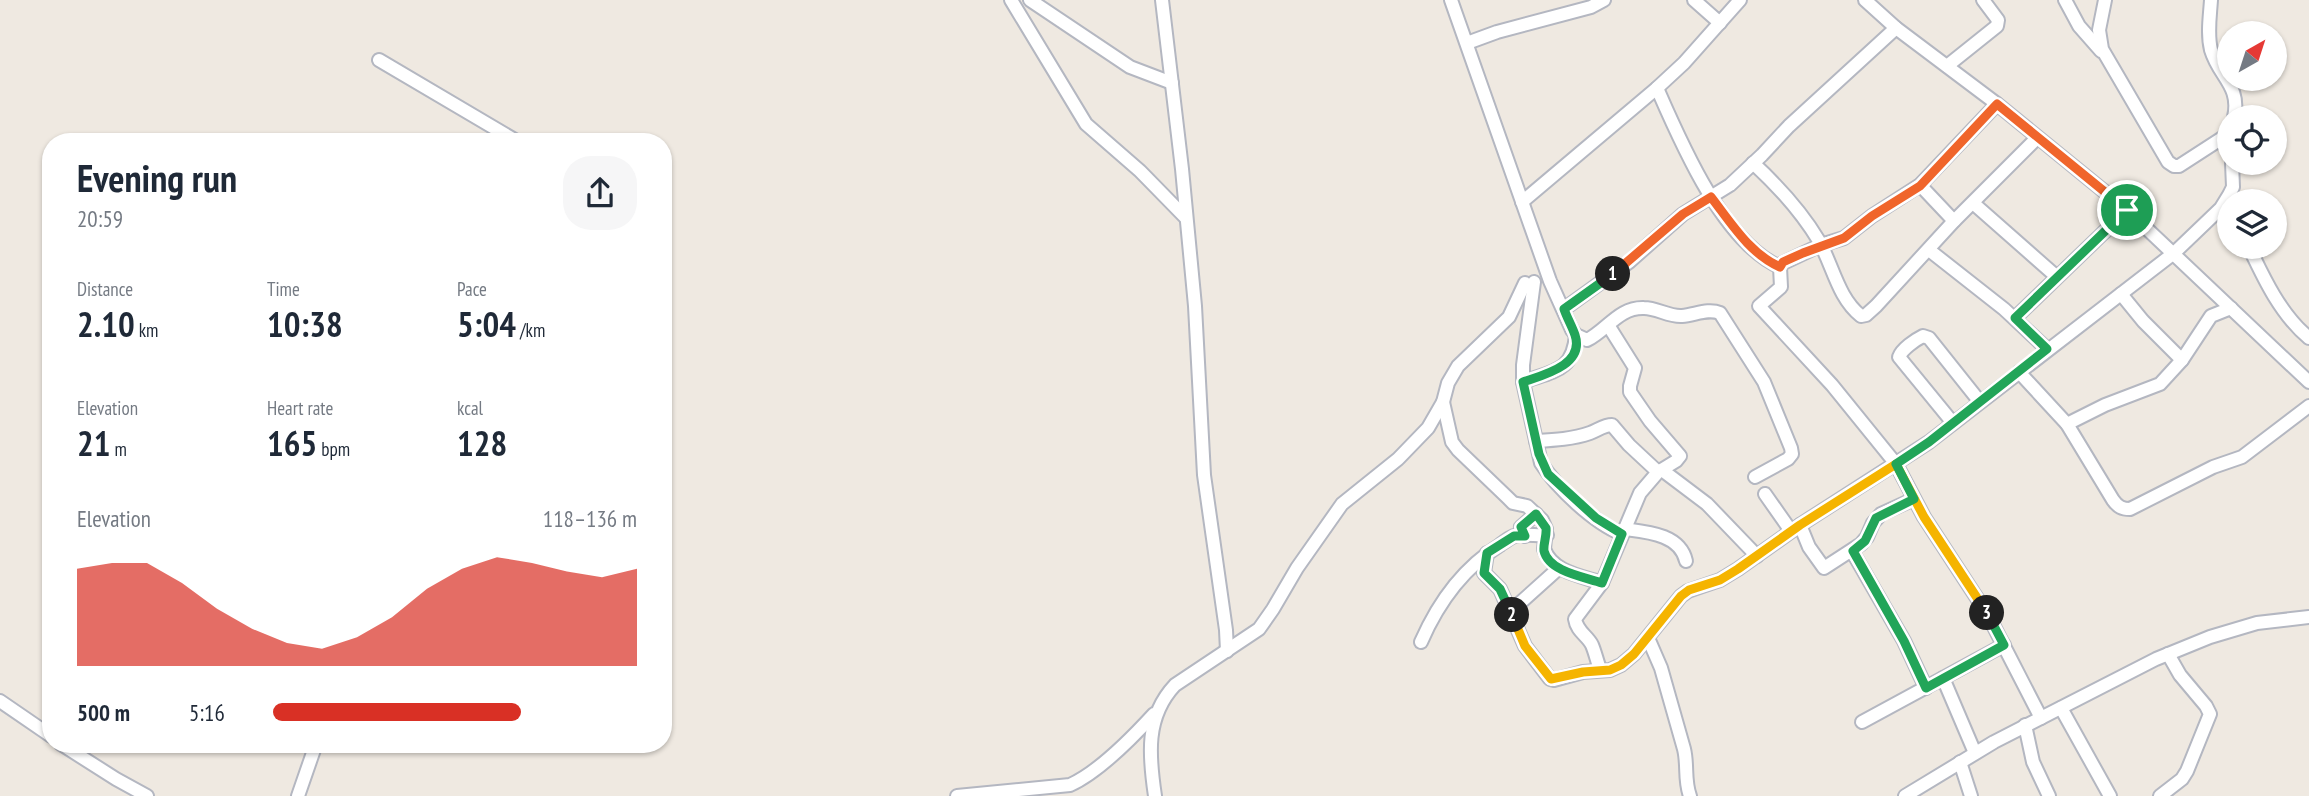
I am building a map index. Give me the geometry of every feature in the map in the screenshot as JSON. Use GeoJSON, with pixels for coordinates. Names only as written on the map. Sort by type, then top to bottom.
{"type":"FeatureCollection","features":[{"type":"Feature","properties":{"kind":"street"},"geometry":{"type":"LineString","coordinates":[[1011,0],[1086,124],[1140,171],[1186,218]]}},
{"type":"Feature","properties":{"kind":"street"},"geometry":{"type":"LineString","coordinates":[[1030,0],[1130,67],[1172,83]]}},
{"type":"Feature","properties":{"kind":"street"},"geometry":{"type":"LineString","coordinates":[[1162,0],[1200,369],[1205,475],[1227,651]]}},
{"type":"Feature","properties":{"kind":"street"},"geometry":{"type":"LineString","coordinates":[[1451,0],[1550,281],[1576,335],[1574,352],[1566,364],[1523,382]]}},
{"type":"Feature","properties":{"kind":"street"},"geometry":{"type":"LineString","coordinates":[[1467,43],[1497,32],[1591,7],[1604,0]]}},
{"type":"Feature","properties":{"kind":"street"},"geometry":{"type":"LineString","coordinates":[[1695,0],[1720,23]]}},
{"type":"Feature","properties":{"kind":"street"},"geometry":{"type":"LineString","coordinates":[[1522,202],[1684,63],[1740,0]]}},
{"type":"Feature","properties":{"kind":"street"},"geometry":{"type":"LineString","coordinates":[[1865,0],[1896,28],[1997,104],[2127,210],[2309,382]]}},
{"type":"Feature","properties":{"kind":"street"},"geometry":{"type":"LineString","coordinates":[[1947,66],[1997,26],[1998,20],[1983,0]]}},
{"type":"Feature","properties":{"kind":"street"},"geometry":{"type":"LineString","coordinates":[[2065,0],[2079,26],[2105,54]]}},
{"type":"Feature","properties":{"kind":"street"},"geometry":{"type":"LineString","coordinates":[[2105,0],[2099,30],[2100,44],[2171,165],[2183,164],[2217,142]]}},
{"type":"Feature","properties":{"kind":"street"},"geometry":{"type":"LineString","coordinates":[[2211,0],[2210,47],[2217,65],[2233,87],[2235,105]]}},
{"type":"Feature","properties":{"kind":"street"},"geometry":{"type":"LineString","coordinates":[[1564,309],[1629,262],[1683,214],[1730,185],[1788,126],[1896,28]]}},
{"type":"Feature","properties":{"kind":"street"},"geometry":{"type":"LineString","coordinates":[[379,60],[503,133]]}},
{"type":"Feature","properties":{"kind":"street"},"geometry":{"type":"LineString","coordinates":[[1657,88],[1711,197],[1748,243],[1769,262],[1780,267]]}},
{"type":"Feature","properties":{"kind":"street"},"geometry":{"type":"LineString","coordinates":[[1997,104],[1920,186],[1872,216],[1844,238],[1786,261],[1780,267],[1780,287],[1760,302],[1759,308],[1832,386],[1896,464],[1914,499],[1988,615],[2041,718]]}},
{"type":"Feature","properties":{"kind":"street"},"geometry":{"type":"LineString","coordinates":[[1753,163],[1791,200],[1821,245],[1843,295],[1861,316],[1876,306],[1954,221],[2037,138]]}},
{"type":"Feature","properties":{"kind":"street"},"geometry":{"type":"LineString","coordinates":[[2232,175],[2233,187]]}},
{"type":"Feature","properties":{"kind":"street"},"geometry":{"type":"LineString","coordinates":[[1920,186],[1954,221]]}},
{"type":"Feature","properties":{"kind":"street"},"geometry":{"type":"LineString","coordinates":[[1973,203],[2057,277]]}},
{"type":"Feature","properties":{"kind":"street"},"geometry":{"type":"LineString","coordinates":[[2015,318],[2127,210]]}},
{"type":"Feature","properties":{"kind":"street"},"geometry":{"type":"LineString","coordinates":[[1487,553],[1484,573],[1500,589],[1525,646],[1550,679],[1600,669],[1610,670],[1621,665],[1689,590],[1720,580],[1953,424],[2217,218]]}},
{"type":"Feature","properties":{"kind":"street"},"geometry":{"type":"LineString","coordinates":[[1929,250],[2015,318],[2047,349]]}},
{"type":"Feature","properties":{"kind":"street"},"geometry":{"type":"LineString","coordinates":[[2255,259],[2289,318],[2309,338]]}},
{"type":"Feature","properties":{"kind":"street"},"geometry":{"type":"LineString","coordinates":[[1155,796],[1150,747],[1152,728],[1163,700],[1175,685],[1259,629],[1342,504],[1422,436],[1443,402],[1448,383],[1458,366],[1509,317],[1530,282],[1523,382],[1541,463],[1548,474],[1596,518],[1623,532],[1653,533],[1682,549],[1686,561]]}},
{"type":"Feature","properties":{"kind":"street"},"geometry":{"type":"LineString","coordinates":[[2121,294],[2143,321],[2182,360]]}},
{"type":"Feature","properties":{"kind":"street"},"geometry":{"type":"LineString","coordinates":[[1576,335],[1587,340],[1628,310],[1646,308],[1674,316],[1712,311],[1723,316],[1764,382],[1792,453],[1788,459],[1755,477]]}},
{"type":"Feature","properties":{"kind":"street"},"geometry":{"type":"LineString","coordinates":[[2067,424],[2105,405],[2160,384],[2182,360],[2206,321],[2216,312],[2231,309]]}},
{"type":"Feature","properties":{"kind":"street"},"geometry":{"type":"LineString","coordinates":[[1600,669],[1590,641],[1583,636],[1574,622],[1602,583],[1640,494],[1660,471],[1676,461],[1679,453],[1637,404],[1630,388],[1635,368],[1608,324]]}},
{"type":"Feature","properties":{"kind":"street"},"geometry":{"type":"LineString","coordinates":[[1953,424],[1899,357],[1920,337],[1929,338],[1980,402]]}},
{"type":"Feature","properties":{"kind":"street"},"geometry":{"type":"LineString","coordinates":[[2019,372],[2067,424],[2113,500],[2118,506],[2130,509],[2213,467],[2242,457],[2309,406]]}},
{"type":"Feature","properties":{"kind":"street"},"geometry":{"type":"LineString","coordinates":[[1443,402],[1452,442],[1458,450],[1513,503],[1527,506],[1545,524],[1546,555],[1559,568],[1602,583]]}},
{"type":"Feature","properties":{"kind":"street"},"geometry":{"type":"LineString","coordinates":[[1536,441],[1576,437],[1610,425],[1660,471],[1707,504],[1757,556]]}},
{"type":"Feature","properties":{"kind":"street"},"geometry":{"type":"LineString","coordinates":[[1765,494],[1795,528],[1824,568],[1865,541],[1876,518],[1914,499]]}},
{"type":"Feature","properties":{"kind":"street"},"geometry":{"type":"LineString","coordinates":[[1525,536],[1521,527],[1536,514]]}},
{"type":"Feature","properties":{"kind":"street"},"geometry":{"type":"LineString","coordinates":[[1421,642],[1430,622],[1458,580],[1487,553],[1514,536],[1547,535]]}},
{"type":"Feature","properties":{"kind":"street"},"geometry":{"type":"LineString","coordinates":[[1853,551],[1904,641],[1926,688]]}},
{"type":"Feature","properties":{"kind":"street"},"geometry":{"type":"LineString","coordinates":[[1510,612],[1559,568]]}},
{"type":"Feature","properties":{"kind":"street"},"geometry":{"type":"LineString","coordinates":[[1905,796],[1975,752],[2025,725],[2168,654],[2210,637],[2257,623],[2309,617]]}},
{"type":"Feature","properties":{"kind":"street"},"geometry":{"type":"LineString","coordinates":[[1648,638],[1661,668],[1684,750],[1686,783],[1690,796]]}},
{"type":"Feature","properties":{"kind":"street"},"geometry":{"type":"LineString","coordinates":[[1862,722],[2004,645]]}},
{"type":"Feature","properties":{"kind":"street"},"geometry":{"type":"LineString","coordinates":[[2160,796],[2182,779],[2187,771],[2210,714],[2180,675],[2168,654]]}},
{"type":"Feature","properties":{"kind":"street"},"geometry":{"type":"LineString","coordinates":[[1943,678],[1975,752]]}},
{"type":"Feature","properties":{"kind":"street"},"geometry":{"type":"LineString","coordinates":[[0,701],[42,730]]}},
{"type":"Feature","properties":{"kind":"street"},"geometry":{"type":"LineString","coordinates":[[2061,708],[2110,796]]}},
{"type":"Feature","properties":{"kind":"street"},"geometry":{"type":"LineString","coordinates":[[957,796],[1070,785],[1098,766],[1158,711]]}},
{"type":"Feature","properties":{"kind":"street"},"geometry":{"type":"LineString","coordinates":[[2025,725],[2033,762],[2049,796]]}},
{"type":"Feature","properties":{"kind":"street"},"geometry":{"type":"LineString","coordinates":[[76,753],[147,796]]}},
{"type":"Feature","properties":{"kind":"street"},"geometry":{"type":"LineString","coordinates":[[298,796],[313,753]]}},
{"type":"Feature","properties":{"kind":"street"},"geometry":{"type":"LineString","coordinates":[[1960,762],[1970,796]]}},
{"type":"Feature","properties":{"kind":"route"},"geometry":{"type":"LineString","coordinates":[[2127,210],[1997,104],[1920,186],[1872,216],[1844,238],[1783,262],[1780,267],[1769,262],[1748,243],[1711,197],[1683,214],[1629,262],[1564,309],[1576,335],[1574,352],[1569,362],[1523,382],[1541,463],[1548,474],[1582,507],[1605,526],[1622,534],[1602,583],[1559,568],[1551,561],[1544,549],[1547,535],[1545,524],[1536,514],[1521,527],[1525,536],[1514,536],[1487,553],[1484,573],[1500,589],[1525,646],[1547,676],[1554,680],[1583,672],[1610,670],[1621,665],[1634,654],[1664,615],[1689,590],[1720,580],[1896,464],[1924,517],[1988,615],[2004,645],[1926,688],[1904,641],[1853,551],[1865,541],[1876,518],[1914,499],[1896,464],[1929,442],[2047,349],[2015,318],[2127,210]]}}]}
